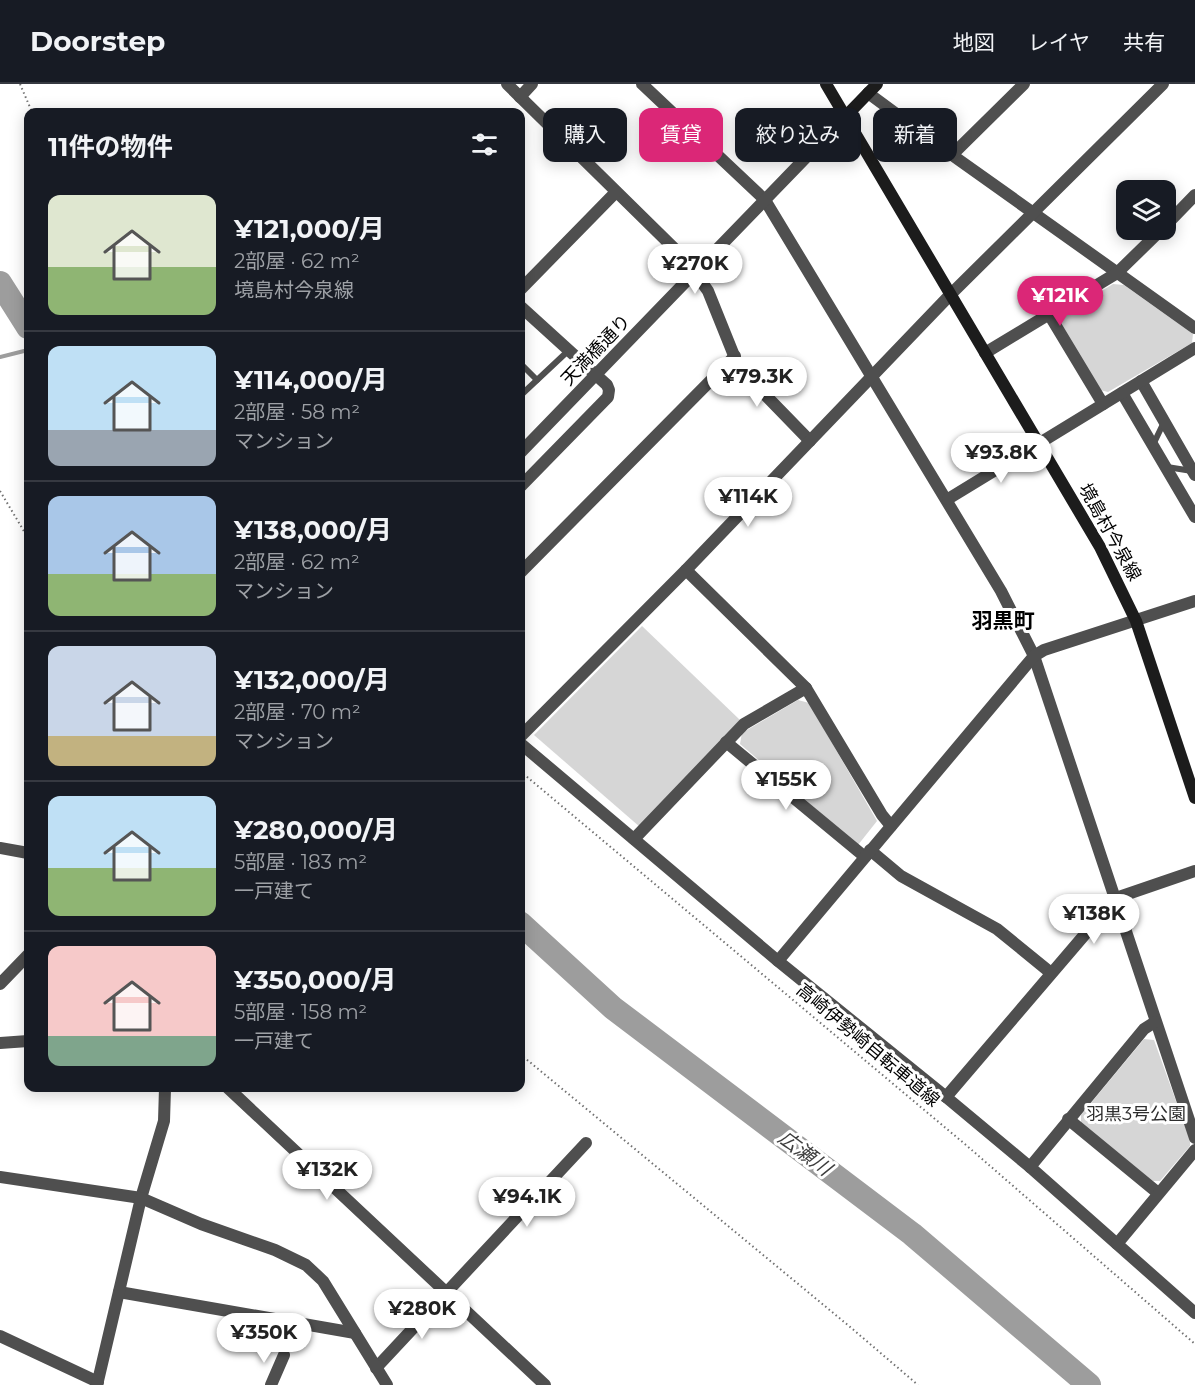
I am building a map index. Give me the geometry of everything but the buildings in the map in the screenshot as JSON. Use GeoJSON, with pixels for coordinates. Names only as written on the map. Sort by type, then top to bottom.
{"type":"FeatureCollection","features":[{"type":"Feature","properties":{"kind":"main road","name":"境島村今泉線"},"geometry":{"type":"LineString","coordinates":[[826,84],[841,108]]}},
{"type":"Feature","properties":{"kind":"main road"},"geometry":{"type":"LineString","coordinates":[[854,108],[873,88]]}},
{"type":"Feature","properties":{"kind":"main road","name":"境島村今泉線"},"geometry":{"type":"LineString","coordinates":[[861,142],[1100,547],[1136,621],[1195,798]]}},
{"type":"Feature","properties":{"kind":"street"},"geometry":{"type":"LineString","coordinates":[[507,84],[687,261],[708,291],[739,368],[810,441]]}},
{"type":"Feature","properties":{"kind":"street"},"geometry":{"type":"LineString","coordinates":[[520,97],[532,84]]}},
{"type":"Feature","properties":{"kind":"street"},"geometry":{"type":"LineString","coordinates":[[642,84],[765,200],[1001,591],[1034,656],[1195,1138]]}},
{"type":"Feature","properties":{"kind":"street"},"geometry":{"type":"LineString","coordinates":[[957,150],[1024,84]]}},
{"type":"Feature","properties":{"kind":"street"},"geometry":{"type":"LineString","coordinates":[[525,732],[687,570],[950,295],[1162,84]]}},
{"type":"Feature","properties":{"kind":"street"},"geometry":{"type":"LineString","coordinates":[[873,88],[897,108]]}},
{"type":"Feature","properties":{"kind":"street"},"geometry":{"type":"LineString","coordinates":[[957,159],[1195,328]]}},
{"type":"Feature","properties":{"kind":"street","name":"天満橋通り"},"geometry":{"type":"LineString","coordinates":[[525,448],[802,162]]}},
{"type":"Feature","properties":{"kind":"street"},"geometry":{"type":"LineString","coordinates":[[525,285],[616,192]]}},
{"type":"Feature","properties":{"kind":"street"},"geometry":{"type":"LineString","coordinates":[[1176,215],[1195,195]]}},
{"type":"Feature","properties":{"kind":"street"},"geometry":{"type":"LineString","coordinates":[[985,353],[1118,273],[1151,240]]}},
{"type":"Feature","properties":{"kind":"street"},"geometry":{"type":"LineString","coordinates":[[525,311],[607,385],[609,390],[608,397],[525,482]]}},
{"type":"Feature","properties":{"kind":"street"},"geometry":{"type":"LineString","coordinates":[[1050,316],[1103,404]]}},
{"type":"Feature","properties":{"kind":"street"},"geometry":{"type":"LineString","coordinates":[[948,500],[1038,442],[1195,348]]}},
{"type":"Feature","properties":{"kind":"street"},"geometry":{"type":"LineString","coordinates":[[525,568],[735,356]]}},
{"type":"Feature","properties":{"kind":"street"},"geometry":{"type":"LineString","coordinates":[[1141,381],[1194,473]]}},
{"type":"Feature","properties":{"kind":"street"},"geometry":{"type":"LineString","coordinates":[[1122,393],[1194,510]]}},
{"type":"Feature","properties":{"kind":"street"},"geometry":{"type":"LineString","coordinates":[[687,570],[806,688],[882,815],[891,826]]}},
{"type":"Feature","properties":{"kind":"street"},"geometry":{"type":"LineString","coordinates":[[778,961],[1034,656],[1044,650],[1195,601]]}},
{"type":"Feature","properties":{"kind":"street"},"geometry":{"type":"LineString","coordinates":[[634,839],[744,724],[806,688]]}},
{"type":"Feature","properties":{"kind":"street"},"geometry":{"type":"LineString","coordinates":[[726,742],[868,853],[901,876],[997,929],[1051,973]]}},
{"type":"Feature","properties":{"kind":"street"},"geometry":{"type":"LineString","coordinates":[[525,747],[778,961],[1030,1167],[1195,1313]]}},
{"type":"Feature","properties":{"kind":"street"},"geometry":{"type":"LineString","coordinates":[[0,848],[24,852]]}},
{"type":"Feature","properties":{"kind":"street"},"geometry":{"type":"LineString","coordinates":[[946,1097],[1116,898],[1195,871]]}},
{"type":"Feature","properties":{"kind":"street"},"geometry":{"type":"LineString","coordinates":[[0,984],[24,959]]}},
{"type":"Feature","properties":{"kind":"street"},"geometry":{"type":"LineString","coordinates":[[1030,1167],[1144,1029],[1155,1022]]}},
{"type":"Feature","properties":{"kind":"street"},"geometry":{"type":"LineString","coordinates":[[0,1043],[24,1041]]}},
{"type":"Feature","properties":{"kind":"street"},"geometry":{"type":"LineString","coordinates":[[0,1336],[100,1384],[141,1198],[164,1121],[165,1092]]}},
{"type":"Feature","properties":{"kind":"street"},"geometry":{"type":"LineString","coordinates":[[232,1092],[545,1385]]}},
{"type":"Feature","properties":{"kind":"street"},"geometry":{"type":"LineString","coordinates":[[1068,1119],[1158,1193]]}},
{"type":"Feature","properties":{"kind":"street"},"geometry":{"type":"LineString","coordinates":[[376,1368],[586,1143]]}},
{"type":"Feature","properties":{"kind":"street"},"geometry":{"type":"LineString","coordinates":[[1117,1244],[1195,1150]]}},
{"type":"Feature","properties":{"kind":"street"},"geometry":{"type":"LineString","coordinates":[[0,1177],[141,1198],[201,1224],[275,1250],[306,1265],[323,1281],[387,1385]]}},
{"type":"Feature","properties":{"kind":"street"},"geometry":{"type":"LineString","coordinates":[[119,1292],[355,1333]]}},
{"type":"Feature","properties":{"kind":"street"},"geometry":{"type":"LineString","coordinates":[[271,1385],[284,1355]]}},
{"type":"Feature","properties":{"kind":"lane"},"geometry":{"type":"LineString","coordinates":[[525,391],[568,351]]}},
{"type":"Feature","properties":{"kind":"lane"},"geometry":{"type":"LineString","coordinates":[[525,368],[537,380]]}},
{"type":"Feature","properties":{"kind":"lane"},"geometry":{"type":"LineString","coordinates":[[1153,445],[1165,422]]}},
{"type":"Feature","properties":{"kind":"lane"},"geometry":{"type":"LineString","coordinates":[[1166,467],[1194,473]]}},
{"type":"Feature","properties":{"kind":"path"},"geometry":{"type":"LineString","coordinates":[[20,84],[30,108]]}},
{"type":"Feature","properties":{"kind":"path"},"geometry":{"type":"LineString","coordinates":[[0,491],[24,530]]}},
{"type":"Feature","properties":{"kind":"path","name":"高崎伊勢崎自転車道線"},"geometry":{"type":"LineString","coordinates":[[525,775],[957,1137],[1195,1344]]}},
{"type":"Feature","properties":{"kind":"path"},"geometry":{"type":"LineString","coordinates":[[525,1058],[918,1385]]}},
{"type":"Feature","properties":{"kind":"green space"},"geometry":{"type":"Polygon","coordinates":[[[1113,284],[1124,285],[1193,334],[1192,343],[1108,392],[1100,390],[1059,324],[1059,317],[1113,284]]]}},
{"type":"Feature","properties":{"kind":"green space"},"geometry":{"type":"Polygon","coordinates":[[[642,626],[740,720],[640,827],[534,735],[642,626]]]}},
{"type":"Feature","properties":{"kind":"green space"},"geometry":{"type":"Polygon","coordinates":[[[798,700],[809,703],[877,821],[858,845],[740,744],[742,733],[798,700]]]}},
{"type":"Feature","properties":{"kind":"green space","name":"羽黒3号公園"},"geometry":{"type":"Polygon","coordinates":[[[1144,1039],[1154,1040],[1190,1140],[1190,1146],[1160,1181],[1153,1181],[1081,1123],[1081,1115],[1144,1039]]]}},
{"type":"Feature","properties":{"kind":"waterway","name":"広瀬川"},"geometry":{"type":"LineString","coordinates":[[0,283],[24,321]]}},
{"type":"Feature","properties":{"kind":"waterway"},"geometry":{"type":"LineString","coordinates":[[0,357],[24,351]]}},
{"type":"Feature","properties":{"kind":"waterway","name":"広瀬川"},"geometry":{"type":"LineString","coordinates":[[525,928],[613,1008],[912,1234],[1089,1385]]}},
{"type":"Feature","properties":{"kind":"district","name":"羽黒町"},"geometry":{"type":"Point","coordinates":[1003,621]}}]}
